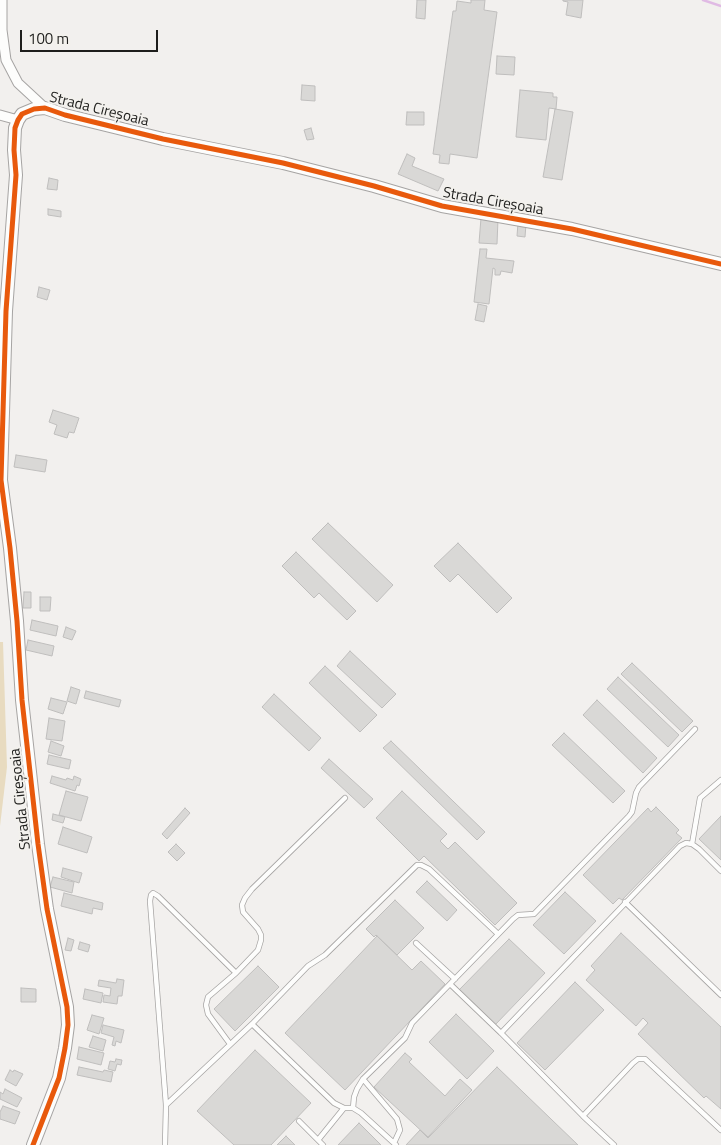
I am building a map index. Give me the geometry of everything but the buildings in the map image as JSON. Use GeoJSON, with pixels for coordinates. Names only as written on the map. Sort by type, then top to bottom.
{"type":"FeatureCollection","features":[{"type":"Feature","properties":{"kind":"street"},"geometry":{"type":"LineString","coordinates":[[2,0],[2,30],[6,60],[18,83],[45,108]]}},
{"type":"Feature","properties":{"kind":"street","name":"Strada Cireșoaia"},"geometry":{"type":"LineString","coordinates":[[33,1145],[59,1078],[66,1048],[68,1025],[67,1007],[46,909],[22,700],[10,548],[0,480],[6,311],[16,175],[14,128],[22,114],[34,109],[45,108],[65,116],[163,139],[283,163],[374,186],[442,206],[572,229],[721,264]]}},
{"type":"Feature","properties":{"kind":"street"},"geometry":{"type":"LineString","coordinates":[[0,115],[18,120]]}},
{"type":"Feature","properties":{"kind":"lane"},"geometry":{"type":"LineString","coordinates":[[353,1108],[354,1097],[363,1079],[405,1038],[412,1023],[513,919],[518,915],[534,914],[629,816],[632,812],[639,787],[695,729]]}},
{"type":"Feature","properties":{"kind":"lane"},"geometry":{"type":"LineString","coordinates":[[692,844],[700,798],[721,780]]}},
{"type":"Feature","properties":{"kind":"lane"},"geometry":{"type":"LineString","coordinates":[[230,1044],[208,1014],[206,1005],[208,997],[236,973],[258,950],[261,935],[243,912],[242,905],[245,898],[252,888],[345,798]]}},
{"type":"Feature","properties":{"kind":"lane"},"geometry":{"type":"LineString","coordinates":[[501,1033],[680,846],[692,844],[721,871]]}},
{"type":"Feature","properties":{"kind":"lane"},"geometry":{"type":"LineString","coordinates":[[166,1105],[252,1024],[308,966],[325,956],[417,865],[421,864],[429,869],[498,934]]}},
{"type":"Feature","properties":{"kind":"lane"},"geometry":{"type":"LineString","coordinates":[[170,1145],[165,1143],[166,1105],[151,895],[153,893],[158,896],[236,973]]}},
{"type":"Feature","properties":{"kind":"lane"},"geometry":{"type":"LineString","coordinates":[[625,902],[721,995]]}},
{"type":"Feature","properties":{"kind":"lane"},"geometry":{"type":"LineString","coordinates":[[416,943],[456,979]]}},
{"type":"Feature","properties":{"kind":"lane"},"geometry":{"type":"LineString","coordinates":[[450,984],[614,1145]]}},
{"type":"Feature","properties":{"kind":"lane"},"geometry":{"type":"LineString","coordinates":[[252,1024],[334,1103],[344,1108],[353,1108],[361,1113],[395,1144],[400,1130],[397,1119],[363,1079]]}},
{"type":"Feature","properties":{"kind":"lane"},"geometry":{"type":"LineString","coordinates":[[583,1116],[638,1058],[645,1058],[721,1130]]}},
{"type":"Feature","properties":{"kind":"lane"},"geometry":{"type":"LineString","coordinates":[[318,1140],[344,1108]]}},
{"type":"Feature","properties":{"kind":"lane"},"geometry":{"type":"LineString","coordinates":[[298,1121],[323,1145]]}},
{"type":"Feature","properties":{"kind":"shaded area"},"geometry":{"type":"Polygon","coordinates":[[[0,642],[3,642],[7,767],[0,826],[0,642]]]}},
{"type":"Feature","properties":{"kind":"waterway"},"geometry":{"type":"LineString","coordinates":[[703,0],[721,6]]}},
{"type":"Feature","properties":{"kind":"cycle path"},"geometry":{"type":"LineString","coordinates":[[33,1145],[59,1078],[68,1025],[67,1007],[47,909],[38,844],[22,700],[10,548],[1,480],[6,311],[16,175],[15,128],[22,114],[34,109],[45,108],[65,115],[163,139],[283,163],[374,186],[442,206],[572,229],[721,264]]}}]}
